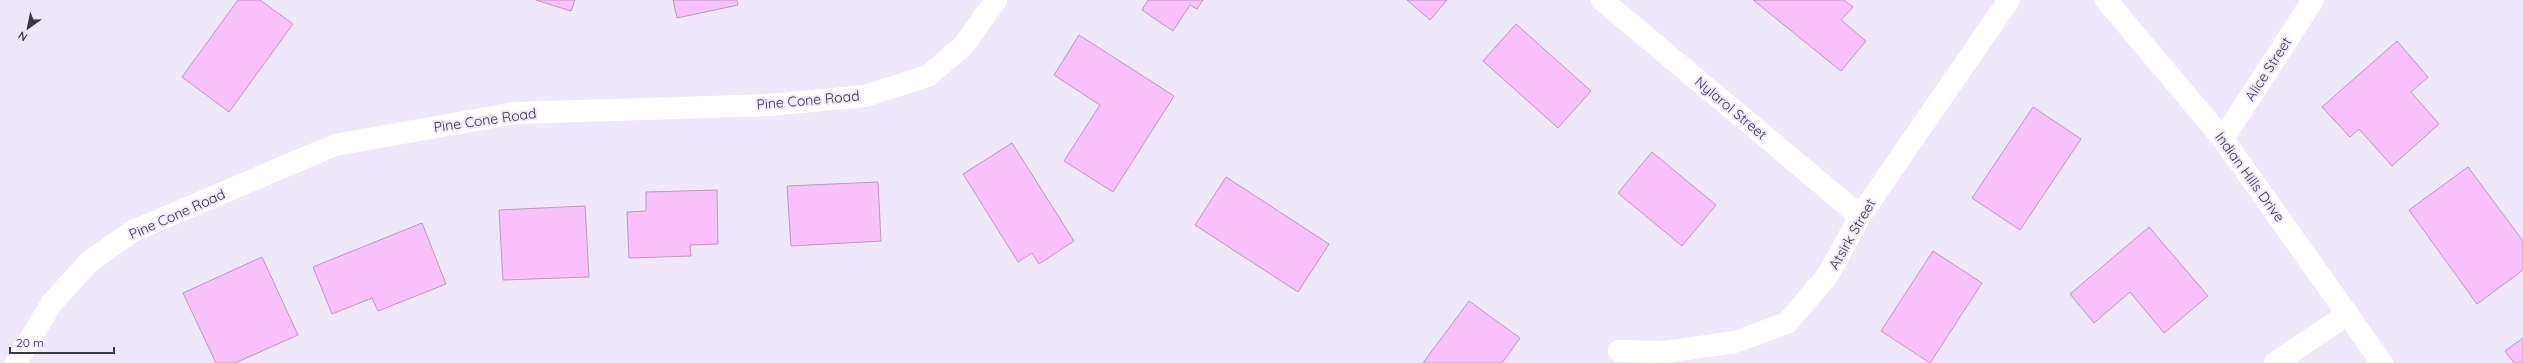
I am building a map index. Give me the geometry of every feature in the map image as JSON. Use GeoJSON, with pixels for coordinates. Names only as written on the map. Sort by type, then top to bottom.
{"type":"FeatureCollection","features":[{"type":"Feature","properties":{"kind":"street","name":"Pine Cone Road"},"geometry":{"type":"LineString","coordinates":[[16,363],[51,304],[88,262],[133,231],[335,145],[515,113],[769,105],[865,96],[928,76],[963,46],[996,0]]}},
{"type":"Feature","properties":{"kind":"street","name":"Nylarol Street"},"geometry":{"type":"LineString","coordinates":[[1602,0],[1860,216]]}},
{"type":"Feature","properties":{"kind":"street","name":"Atsirk Street"},"geometry":{"type":"LineString","coordinates":[[1619,351],[1665,352],[1735,342],[1787,323],[1828,275],[1860,216],[2009,0]]}},
{"type":"Feature","properties":{"kind":"street","name":"Indian Hills Drive"},"geometry":{"type":"LineString","coordinates":[[2106,0],[2223,139],[2382,363]]}},
{"type":"Feature","properties":{"kind":"street","name":"Alice Street"},"geometry":{"type":"LineString","coordinates":[[2223,139],[2313,0]]}},
{"type":"Feature","properties":{"kind":"street"},"geometry":{"type":"LineString","coordinates":[[2276,363],[2348,314]]}},
{"type":"Feature","properties":{"kind":"building"},"geometry":{"type":"Polygon","coordinates":[[[238,0],[260,0],[293,24],[229,112],[182,77],[238,0]]]}},
{"type":"Feature","properties":{"kind":"building"},"geometry":{"type":"Polygon","coordinates":[[[536,0],[575,0],[571,11],[536,0]]]}},
{"type":"Feature","properties":{"kind":"building"},"geometry":{"type":"Polygon","coordinates":[[[673,0],[737,0],[738,5],[677,18],[673,0]]]}},
{"type":"Feature","properties":{"kind":"building"},"geometry":{"type":"Polygon","coordinates":[[[1148,0],[1203,0],[1197,9],[1190,5],[1173,31],[1142,10],[1148,0]]]}},
{"type":"Feature","properties":{"kind":"building"},"geometry":{"type":"Polygon","coordinates":[[[1407,0],[1447,0],[1430,20],[1407,0]]]}},
{"type":"Feature","properties":{"kind":"building"},"geometry":{"type":"Polygon","coordinates":[[[1753,0],[1844,0],[1853,7],[1841,20],[1866,41],[1841,71],[1753,0]]]}},
{"type":"Feature","properties":{"kind":"building"},"geometry":{"type":"Polygon","coordinates":[[[1516,24],[1591,91],[1558,128],[1483,61],[1516,24]]]}},
{"type":"Feature","properties":{"kind":"building"},"geometry":{"type":"Polygon","coordinates":[[[1079,35],[1174,96],[1113,192],[1064,161],[1100,105],[1054,75],[1079,35]]]}},
{"type":"Feature","properties":{"kind":"building"},"geometry":{"type":"Polygon","coordinates":[[[2397,41],[2428,77],[2411,92],[2439,124],[2392,166],[2359,129],[2350,137],[2322,107],[2397,41]]]}},
{"type":"Feature","properties":{"kind":"building"},"geometry":{"type":"Polygon","coordinates":[[[2033,107],[2081,139],[2020,230],[1972,198],[2033,107]]]}},
{"type":"Feature","properties":{"kind":"building"},"geometry":{"type":"Polygon","coordinates":[[[1012,143],[1074,241],[1039,264],[1032,253],[1018,262],[963,174],[1012,143]]]}},
{"type":"Feature","properties":{"kind":"building"},"geometry":{"type":"Polygon","coordinates":[[[1652,152],[1716,205],[1682,246],[1618,193],[1652,152]]]}},
{"type":"Feature","properties":{"kind":"building"},"geometry":{"type":"Polygon","coordinates":[[[2468,167],[2523,241],[2523,270],[2477,304],[2409,210],[2468,167]]]}},
{"type":"Feature","properties":{"kind":"building"},"geometry":{"type":"Polygon","coordinates":[[[1226,177],[1329,244],[1298,292],[1195,225],[1226,177]]]}},
{"type":"Feature","properties":{"kind":"building"},"geometry":{"type":"Polygon","coordinates":[[[878,182],[881,241],[791,246],[787,186],[878,182]]]}},
{"type":"Feature","properties":{"kind":"building"},"geometry":{"type":"Polygon","coordinates":[[[717,190],[718,244],[690,245],[691,256],[629,258],[627,212],[646,211],[646,192],[717,190]]]}},
{"type":"Feature","properties":{"kind":"building"},"geometry":{"type":"Polygon","coordinates":[[[585,206],[589,277],[503,280],[499,210],[585,206]]]}},
{"type":"Feature","properties":{"kind":"building"},"geometry":{"type":"Polygon","coordinates":[[[422,223],[446,284],[378,311],[372,298],[332,314],[313,267],[422,223]]]}},
{"type":"Feature","properties":{"kind":"building"},"geometry":{"type":"Polygon","coordinates":[[[2149,227],[2208,296],[2164,333],[2130,292],[2094,323],[2070,294],[2149,227]]]}},
{"type":"Feature","properties":{"kind":"building"},"geometry":{"type":"Polygon","coordinates":[[[1933,251],[1982,283],[1930,363],[1881,331],[1933,251]]]}},
{"type":"Feature","properties":{"kind":"building"},"geometry":{"type":"Polygon","coordinates":[[[262,257],[298,335],[235,363],[216,363],[183,293],[262,257]]]}},
{"type":"Feature","properties":{"kind":"building"},"geometry":{"type":"Polygon","coordinates":[[[1469,301],[1520,338],[1502,363],[1423,363],[1469,301]]]}},
{"type":"Feature","properties":{"kind":"building"},"geometry":{"type":"Polygon","coordinates":[[[2523,338],[2523,363],[2514,363],[2505,351],[2523,338]]]}}]}
